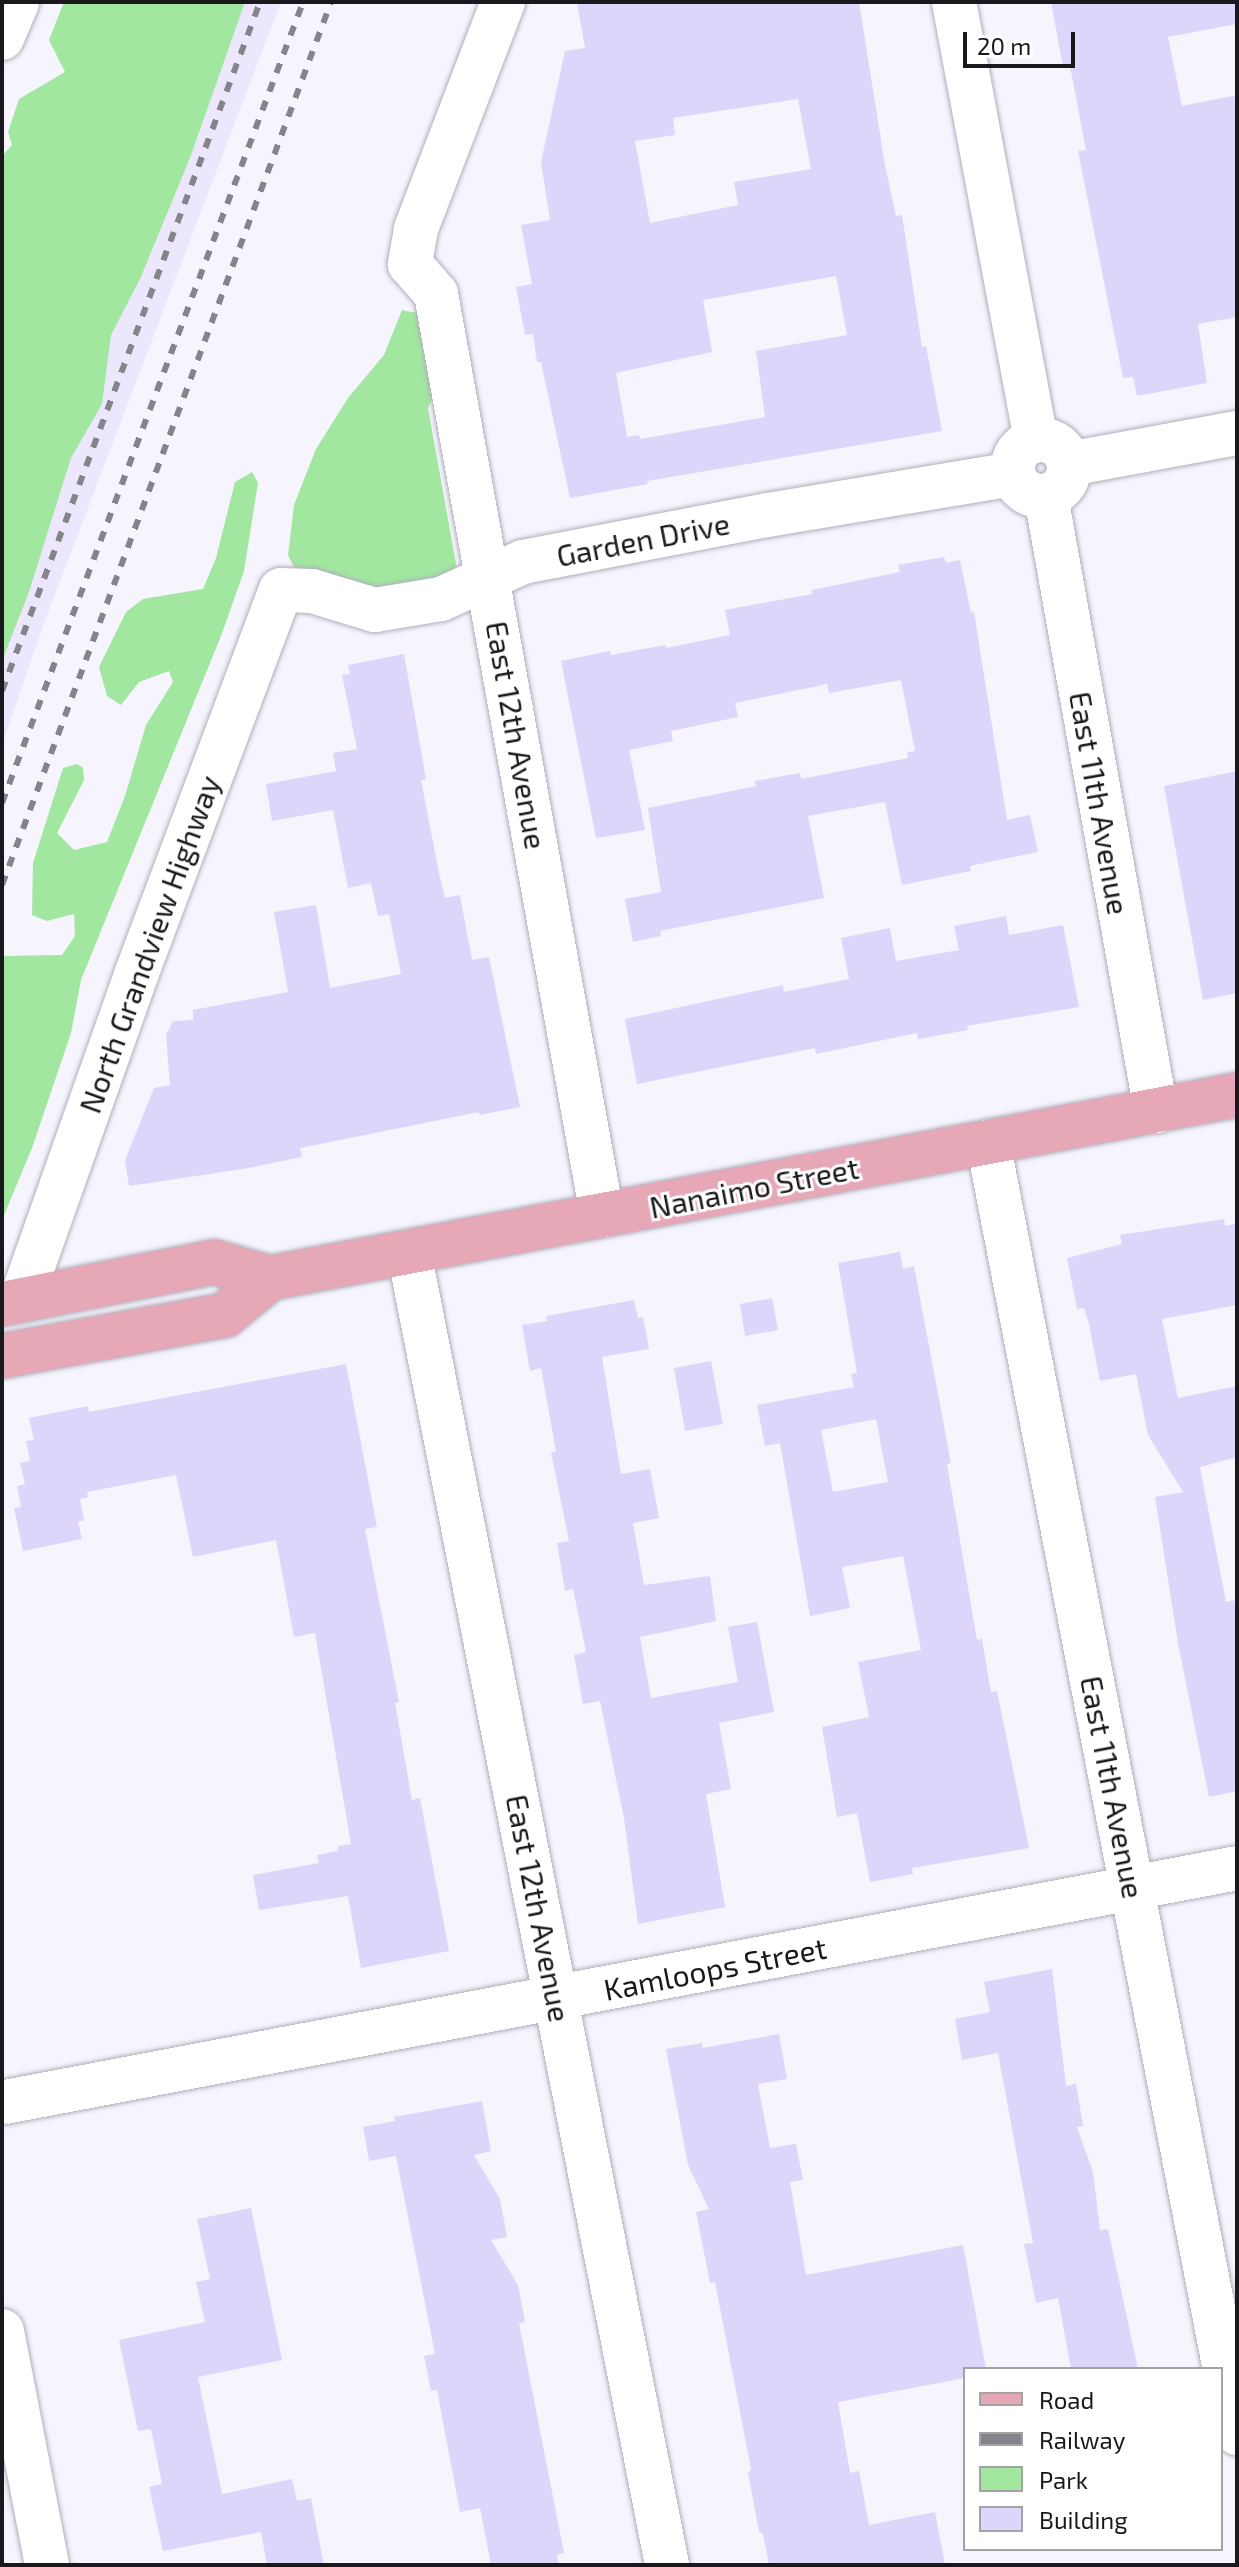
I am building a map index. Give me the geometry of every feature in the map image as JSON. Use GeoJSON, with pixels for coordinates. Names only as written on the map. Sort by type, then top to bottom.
{"type":"FeatureCollection","features":[{"type":"Feature","properties":{"kind":"main road","name":"Nanaimo Street"},"geometry":{"type":"LineString","coordinates":[[12,1302],[214,1262],[270,1278],[1237,1095]]}},
{"type":"Feature","properties":{"kind":"main road","name":"Nanaimo Street"},"geometry":{"type":"LineString","coordinates":[[2,1356],[225,1315],[270,1278]]}},
{"type":"Feature","properties":{"kind":"street"},"geometry":{"type":"LineString","coordinates":[[2,38],[17,2]]}},
{"type":"Feature","properties":{"kind":"street","name":"East 12th Avenue"},"geometry":{"type":"LineString","coordinates":[[503,2],[416,229],[410,264],[436,294],[602,1215]]}},
{"type":"Feature","properties":{"kind":"street","name":"East 11th Avenue"},"geometry":{"type":"LineString","coordinates":[[954,2],[1156,1111]]}},
{"type":"Feature","properties":{"kind":"street","name":"Garden Drive"},"geometry":{"type":"LineString","coordinates":[[281,590],[312,591],[375,610],[441,599],[523,562],[768,515],[1237,433]]}},
{"type":"Feature","properties":{"kind":"street","name":"North Grandview Highway"},"geometry":{"type":"LineString","coordinates":[[12,1302],[281,590]]}},
{"type":"Feature","properties":{"kind":"street","name":"East 11th Avenue"},"geometry":{"type":"LineString","coordinates":[[988,1142],[1237,2433]]}},
{"type":"Feature","properties":{"kind":"street","name":"East 12th Avenue"},"geometry":{"type":"LineString","coordinates":[[409,1252],[667,2565]]}},
{"type":"Feature","properties":{"kind":"street","name":"Kamloops Street"},"geometry":{"type":"LineString","coordinates":[[3,2105],[1237,1868]]}},
{"type":"Feature","properties":{"kind":"street"},"geometry":{"type":"LineString","coordinates":[[2,2331],[47,2565]]}},
{"type":"Feature","properties":{"kind":"shaded area"},"geometry":{"type":"Polygon","coordinates":[[[227,2],[281,2],[43,626],[2,745],[2,594],[227,2]]]}},
{"type":"Feature","properties":{"kind":"green space"},"geometry":{"type":"Polygon","coordinates":[[[64,2],[245,2],[190,158],[140,279],[111,335],[102,404],[71,458],[29,592],[2,661],[2,156],[12,145],[8,132],[19,99],[65,72],[49,40],[64,2]]]}},
{"type":"Feature","properties":{"kind":"green space"},"geometry":{"type":"Polygon","coordinates":[[[402,310],[421,314],[435,392],[428,408],[456,564],[453,578],[353,596],[294,567],[288,555],[294,505],[316,449],[348,398],[384,355],[402,310]]]}},
{"type":"Feature","properties":{"kind":"green space"},"geometry":{"type":"Polygon","coordinates":[[[252,472],[258,483],[244,571],[221,636],[81,980],[71,1033],[32,1148],[2,1220],[2,960],[5,956],[62,955],[75,936],[74,914],[47,921],[32,915],[33,863],[63,768],[77,764],[83,768],[84,780],[57,833],[74,850],[107,842],[125,796],[146,725],[173,682],[169,671],[139,682],[121,705],[107,696],[99,667],[126,612],[143,599],[203,589],[216,558],[235,482],[252,472]]]}},
{"type":"Feature","properties":{"kind":"building"},"geometry":{"type":"Polygon","coordinates":[[[577,2],[859,2],[885,165],[896,216],[902,215],[922,347],[926,346],[942,431],[647,481],[648,484],[570,498],[541,362],[537,362],[533,334],[525,335],[516,287],[532,284],[521,225],[550,220],[541,162],[565,51],[585,48],[577,2]],[[798,99],[673,118],[675,135],[635,141],[650,223],[738,205],[734,182],[811,169],[798,99]],[[836,276],[703,300],[712,352],[616,373],[627,437],[639,435],[640,439],[765,417],[756,351],[847,335],[836,276]]]}},
{"type":"Feature","properties":{"kind":"building"},"geometry":{"type":"Polygon","coordinates":[[[1051,2],[1237,2],[1237,24],[1168,37],[1182,106],[1237,95],[1237,317],[1198,324],[1207,383],[1137,396],[1133,377],[1123,378],[1078,151],[1086,150],[1070,66],[1063,67],[1051,2]]]}},
{"type":"Feature","properties":{"kind":"building"},"geometry":{"type":"Polygon","coordinates":[[[944,557],[946,563],[960,560],[971,613],[974,612],[1007,820],[1030,815],[1038,852],[970,866],[971,871],[902,885],[885,802],[808,816],[824,898],[660,931],[661,936],[633,942],[625,899],[661,892],[648,808],[756,786],[755,781],[800,773],[801,779],[908,758],[907,752],[915,751],[901,680],[829,693],[827,684],[735,703],[738,717],[671,731],[673,741],[629,750],[645,830],[596,838],[561,661],[610,651],[611,655],[665,645],[666,648],[730,635],[725,610],[812,594],[812,590],[900,572],[898,565],[944,557]]]}},
{"type":"Feature","properties":{"kind":"building"},"geometry":{"type":"Polygon","coordinates":[[[404,654],[426,779],[421,780],[445,898],[460,895],[472,960],[489,957],[520,1107],[480,1115],[479,1112],[300,1148],[302,1157],[243,1169],[129,1186],[125,1160],[154,1088],[170,1085],[166,1035],[173,1021],[193,1020],[193,1010],[288,992],[274,912],[316,905],[330,988],[401,974],[389,914],[378,916],[371,883],[348,888],[333,810],[272,821],[266,784],[336,771],[333,753],[357,749],[342,675],[350,674],[348,665],[404,654]]]}},
{"type":"Feature","properties":{"kind":"building"},"geometry":{"type":"Polygon","coordinates":[[[1237,771],[1237,993],[1203,1000],[1164,786],[1237,771]]]}},
{"type":"Feature","properties":{"kind":"building"},"geometry":{"type":"Polygon","coordinates":[[[1006,916],[1009,935],[1063,925],[1079,1007],[967,1026],[968,1030],[918,1039],[917,1033],[816,1054],[815,1048],[637,1084],[625,1019],[783,985],[784,992],[849,979],[841,938],[890,928],[896,961],[959,950],[954,926],[1006,916]]]}},
{"type":"Feature","properties":{"kind":"building"},"geometry":{"type":"Polygon","coordinates":[[[1224,1219],[1225,1226],[1237,1223],[1237,1305],[1162,1319],[1178,1398],[1237,1386],[1237,1457],[1200,1467],[1226,1602],[1234,1600],[1237,1617],[1237,1791],[1209,1797],[1179,1649],[1155,1497],[1183,1492],[1148,1435],[1136,1374],[1100,1381],[1089,1324],[1084,1308],[1077,1309],[1067,1258],[1122,1244],[1120,1235],[1224,1219]]]}},
{"type":"Feature","properties":{"kind":"building"},"geometry":{"type":"Polygon","coordinates":[[[900,1252],[903,1269],[914,1266],[951,1463],[947,1464],[977,1640],[982,1639],[991,1692],[997,1691],[1029,1848],[912,1868],[913,1874],[870,1882],[857,1813],[837,1817],[822,1727],[869,1717],[858,1662],[921,1650],[903,1556],[842,1567],[850,1608],[810,1616],[780,1443],[765,1446],[757,1405],[854,1387],[851,1374],[857,1373],[838,1263],[900,1252]],[[876,1419],[821,1430],[833,1492],[888,1482],[876,1419]]]}},
{"type":"Feature","properties":{"kind":"building"},"geometry":{"type":"Polygon","coordinates":[[[772,1298],[778,1330],[745,1336],[740,1304],[772,1298]]]}},
{"type":"Feature","properties":{"kind":"building"},"geometry":{"type":"Polygon","coordinates":[[[634,1300],[638,1318],[643,1317],[649,1349],[602,1357],[621,1474],[650,1469],[659,1518],[633,1523],[644,1585],[710,1576],[716,1621],[640,1637],[651,1698],[738,1682],[728,1627],[757,1622],[774,1712],[719,1723],[731,1789],[706,1794],[725,1907],[638,1924],[624,1818],[600,1701],[583,1704],[574,1655],[586,1652],[573,1589],[565,1591],[557,1543],[569,1541],[551,1452],[556,1452],[541,1368],[530,1371],[522,1325],[547,1321],[546,1316],[634,1300]]]}},
{"type":"Feature","properties":{"kind":"building"},"geometry":{"type":"Polygon","coordinates":[[[711,1361],[723,1424],[685,1431],[674,1368],[711,1361]]]}},
{"type":"Feature","properties":{"kind":"building"},"geometry":{"type":"Polygon","coordinates":[[[346,1364],[377,1527],[365,1529],[399,1702],[395,1703],[412,1800],[420,1798],[449,1951],[361,1968],[348,1896],[259,1910],[253,1875],[319,1863],[317,1855],[338,1851],[338,1846],[351,1844],[315,1633],[294,1637],[276,1540],[193,1557],[176,1475],[87,1492],[88,1497],[80,1499],[84,1520],[78,1522],[82,1539],[23,1551],[14,1508],[21,1507],[17,1486],[25,1484],[20,1463],[30,1461],[26,1441],[34,1440],[29,1418],[88,1406],[89,1412],[346,1364]]]}},
{"type":"Feature","properties":{"kind":"building"},"geometry":{"type":"Polygon","coordinates":[[[1052,1969],[1066,2086],[1076,2084],[1083,2126],[1077,2127],[1093,2172],[1100,2230],[1108,2229],[1138,2367],[1071,2367],[1058,2298],[1036,2303],[1024,2244],[1033,2243],[998,2053],[962,2060],[955,2019],[990,2012],[984,1982],[1052,1969]]]}},
{"type":"Feature","properties":{"kind":"building"},"geometry":{"type":"Polygon","coordinates":[[[779,2034],[787,2079],[758,2084],[770,2148],[796,2144],[803,2180],[790,2182],[806,2275],[963,2245],[986,2367],[963,2367],[963,2378],[838,2402],[850,2473],[859,2471],[869,2525],[935,2512],[945,2565],[769,2565],[763,2534],[759,2531],[748,2473],[751,2469],[715,2282],[710,2283],[696,2212],[709,2209],[688,2165],[666,2049],[702,2043],[703,2048],[779,2034]]]}},
{"type":"Feature","properties":{"kind":"building"},"geometry":{"type":"Polygon","coordinates":[[[482,2101],[491,2151],[474,2155],[500,2199],[507,2237],[491,2240],[518,2285],[525,2322],[519,2323],[564,2553],[557,2555],[559,2565],[491,2565],[480,2508],[460,2512],[437,2390],[431,2391],[424,2356],[435,2354],[396,2156],[369,2161],[363,2127],[395,2121],[394,2117],[482,2101]]]}},
{"type":"Feature","properties":{"kind":"building"},"geometry":{"type":"Polygon","coordinates":[[[251,2208],[282,2360],[198,2377],[222,2494],[292,2479],[297,2501],[311,2498],[324,2565],[267,2565],[261,2532],[163,2551],[149,2487],[162,2484],[151,2429],[138,2431],[119,2340],[205,2322],[196,2282],[210,2279],[197,2219],[251,2208]]]}},
{"type":"Feature","properties":{"kind":"railway"},"geometry":{"type":"LineString","coordinates":[[2,691],[260,2]]}},
{"type":"Feature","properties":{"kind":"railway"},"geometry":{"type":"LineString","coordinates":[[2,803],[303,2]]}},
{"type":"Feature","properties":{"kind":"railway"},"geometry":{"type":"LineString","coordinates":[[2,885],[331,2]]}}]}
